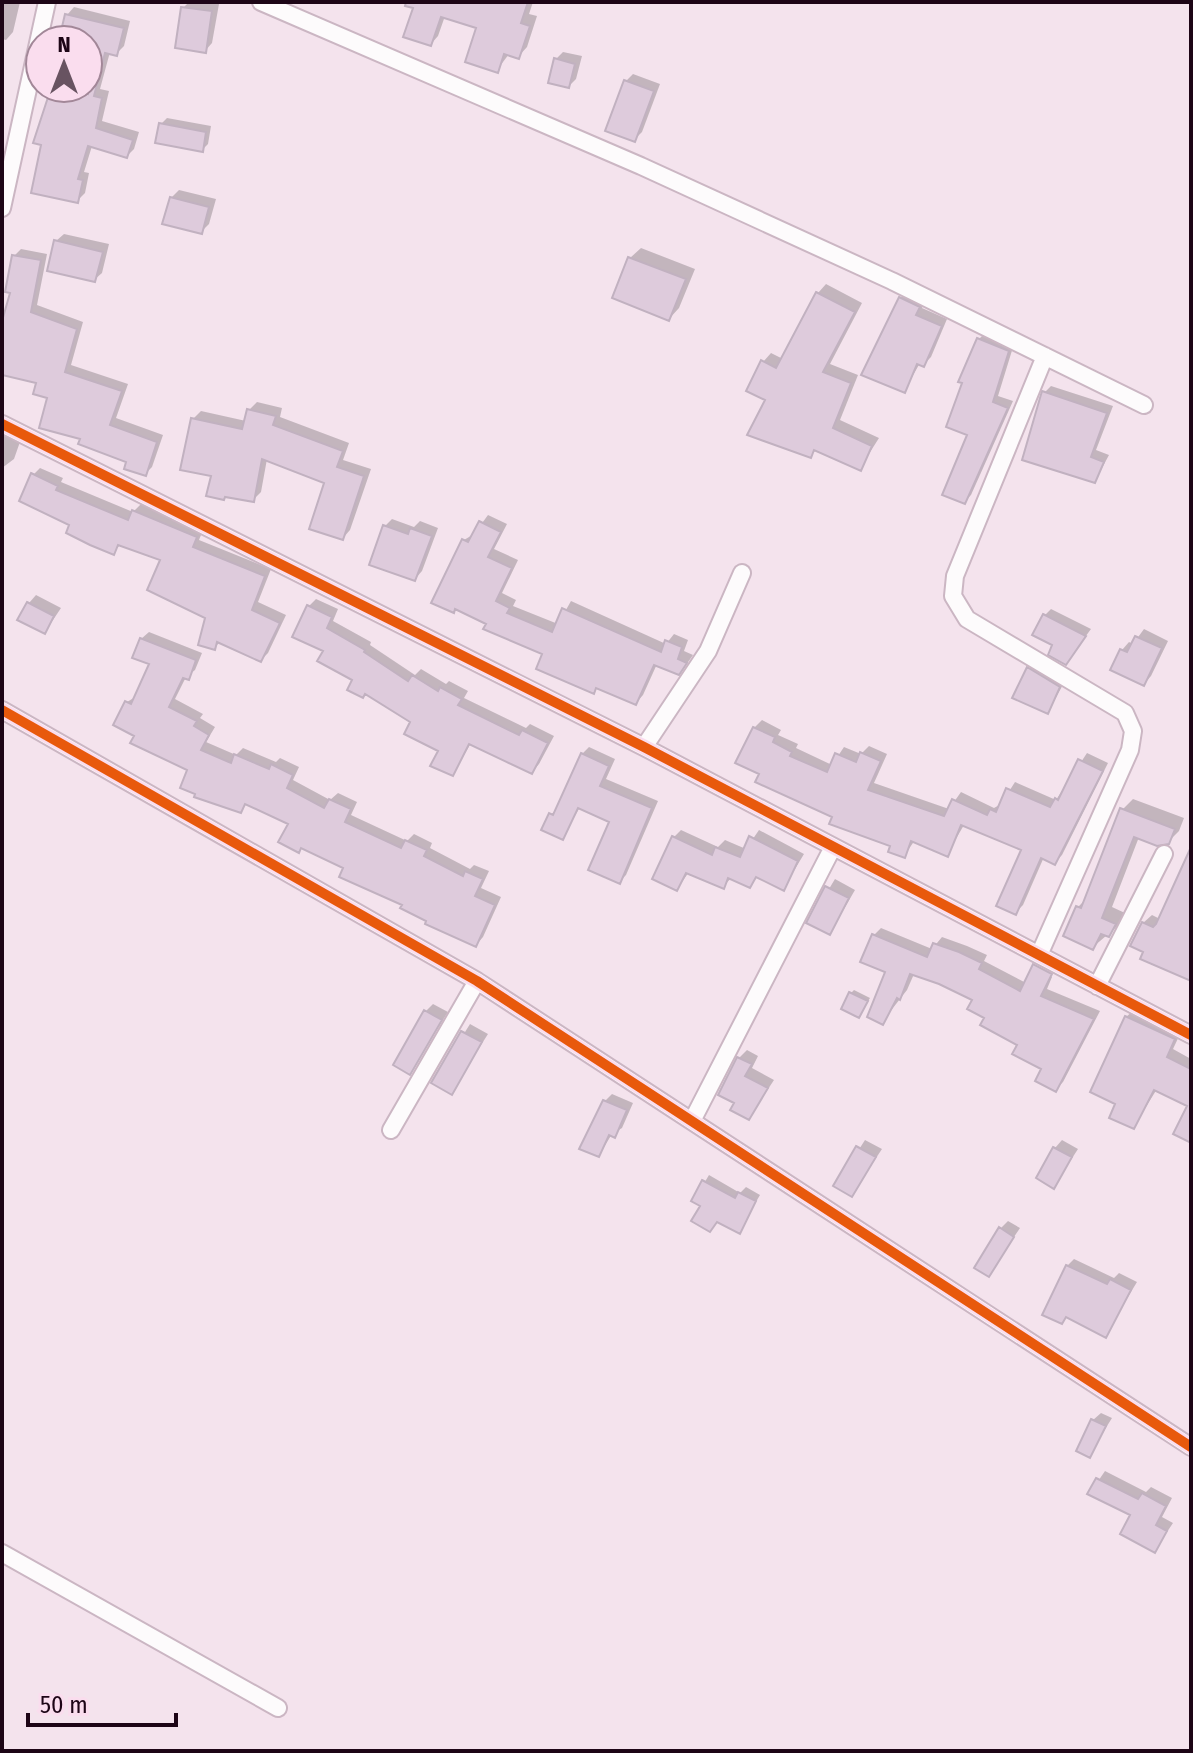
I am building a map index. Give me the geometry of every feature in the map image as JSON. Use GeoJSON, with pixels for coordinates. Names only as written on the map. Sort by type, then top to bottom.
{"type":"FeatureCollection","features":[{"type":"Feature","properties":{"kind":"street"},"geometry":{"type":"LineString","coordinates":[[2,208],[47,2]]}},
{"type":"Feature","properties":{"kind":"street"},"geometry":{"type":"LineString","coordinates":[[261,2],[641,166],[892,281],[1144,405]]}},
{"type":"Feature","properties":{"kind":"street"},"geometry":{"type":"LineString","coordinates":[[1039,955],[1130,750],[1133,731],[1125,713],[967,619],[953,596],[955,576],[1045,356]]}},
{"type":"Feature","properties":{"kind":"street"},"geometry":{"type":"LineString","coordinates":[[2,424],[644,747],[1191,1035]]}},
{"type":"Feature","properties":{"kind":"street"},"geometry":{"type":"LineString","coordinates":[[644,747],[708,651],[742,573]]}},
{"type":"Feature","properties":{"kind":"street"},"geometry":{"type":"LineString","coordinates":[[2,710],[477,981],[1191,1447]]}},
{"type":"Feature","properties":{"kind":"street"},"geometry":{"type":"LineString","coordinates":[[692,1121],[833,847]]}},
{"type":"Feature","properties":{"kind":"street"},"geometry":{"type":"LineString","coordinates":[[1097,986],[1164,854]]}},
{"type":"Feature","properties":{"kind":"street"},"geometry":{"type":"LineString","coordinates":[[391,1130],[477,981]]}},
{"type":"Feature","properties":{"kind":"street"},"geometry":{"type":"LineString","coordinates":[[2,1553],[278,1708]]}},
{"type":"Feature","properties":{"kind":"building"},"geometry":{"type":"Polygon","coordinates":[[[406,2],[528,2],[521,23],[530,26],[519,59],[504,54],[498,73],[465,62],[476,28],[441,17],[431,46],[403,37],[413,8],[405,6],[406,2]]]}},
{"type":"Feature","properties":{"kind":"building"},"geometry":{"type":"Polygon","coordinates":[[[181,7],[212,11],[206,53],[175,48],[181,7]]]}},
{"type":"Feature","properties":{"kind":"building"},"geometry":{"type":"Polygon","coordinates":[[[65,14],[124,28],[117,56],[105,53],[104,57],[104,24],[63,24],[65,14]]]}},
{"type":"Feature","properties":{"kind":"building"},"geometry":{"type":"Polygon","coordinates":[[[554,58],[575,64],[569,88],[548,83],[554,58]]]}},
{"type":"Feature","properties":{"kind":"building"},"geometry":{"type":"Polygon","coordinates":[[[624,80],[654,91],[635,142],[605,131],[624,80]]]}},
{"type":"Feature","properties":{"kind":"building"},"geometry":{"type":"Polygon","coordinates":[[[46,104],[101,104],[96,128],[133,140],[127,158],[88,146],[78,179],[83,180],[78,203],[31,193],[41,145],[33,143],[46,104]]]}},
{"type":"Feature","properties":{"kind":"building"},"geometry":{"type":"Polygon","coordinates":[[[159,123],[206,132],[203,152],[155,143],[159,123]]]}},
{"type":"Feature","properties":{"kind":"building"},"geometry":{"type":"Polygon","coordinates":[[[170,197],[209,207],[202,234],[162,224],[170,197]]]}},
{"type":"Feature","properties":{"kind":"building"},"geometry":{"type":"Polygon","coordinates":[[[54,240],[103,252],[95,282],[47,271],[54,240]]]}},
{"type":"Feature","properties":{"kind":"building"},"geometry":{"type":"Polygon","coordinates":[[[12,255],[41,260],[31,312],[77,329],[65,372],[122,391],[110,425],[157,442],[146,476],[124,469],[126,462],[78,444],[80,439],[39,428],[47,398],[33,394],[36,383],[2,375],[2,321],[10,293],[5,292],[12,255]]]}},
{"type":"Feature","properties":{"kind":"building"},"geometry":{"type":"Polygon","coordinates":[[[628,257],[686,279],[669,321],[612,298],[628,257]]]}},
{"type":"Feature","properties":{"kind":"building"},"geometry":{"type":"Polygon","coordinates":[[[816,292],[855,312],[823,372],[851,383],[833,428],[872,446],[861,471],[814,450],[811,458],[747,435],[765,400],[746,391],[761,360],[776,368],[816,292]]]}},
{"type":"Feature","properties":{"kind":"building"},"geometry":{"type":"Polygon","coordinates":[[[899,297],[920,307],[916,315],[942,326],[924,367],[917,364],[905,393],[861,375],[899,297]]]}},
{"type":"Feature","properties":{"kind":"building"},"geometry":{"type":"Polygon","coordinates":[[[977,338],[1009,351],[993,402],[1008,408],[965,504],[942,495],[967,435],[946,427],[962,383],[958,382],[977,338]]]}},
{"type":"Feature","properties":{"kind":"building"},"geometry":{"type":"Polygon","coordinates":[[[1042,391],[1107,413],[1091,457],[1104,462],[1095,483],[1022,460],[1042,391]]]}},
{"type":"Feature","properties":{"kind":"building"},"geometry":{"type":"Polygon","coordinates":[[[247,409],[276,416],[273,425],[343,451],[337,467],[364,476],[343,540],[309,529],[324,483],[262,459],[254,502],[225,497],[224,500],[206,496],[211,476],[180,470],[191,418],[242,429],[247,409]]]}},
{"type":"Feature","properties":{"kind":"building"},"geometry":{"type":"Polygon","coordinates":[[[31,473],[58,486],[56,490],[128,520],[132,510],[197,537],[193,547],[265,576],[252,610],[280,623],[261,662],[217,642],[215,650],[198,645],[205,618],[147,590],[160,560],[118,545],[114,555],[90,545],[66,533],[69,525],[19,501],[31,473]]]}},
{"type":"Feature","properties":{"kind":"building"},"geometry":{"type":"Polygon","coordinates":[[[479,521],[501,532],[488,557],[512,568],[496,601],[510,608],[507,613],[552,632],[562,608],[661,652],[665,640],[682,647],[678,659],[687,663],[679,675],[654,665],[636,705],[596,688],[594,694],[536,669],[542,654],[483,629],[486,624],[455,609],[454,613],[431,603],[462,539],[468,542],[479,521]]]}},
{"type":"Feature","properties":{"kind":"building"},"geometry":{"type":"Polygon","coordinates":[[[383,525],[408,534],[410,528],[432,536],[415,581],[369,565],[383,525]]]}},
{"type":"Feature","properties":{"kind":"building"},"geometry":{"type":"Polygon","coordinates":[[[27,602],[54,616],[45,634],[17,620],[27,602]]]}},
{"type":"Feature","properties":{"kind":"building"},"geometry":{"type":"Polygon","coordinates":[[[307,605],[332,617],[327,628],[408,681],[412,675],[438,691],[440,687],[462,699],[458,705],[519,735],[522,730],[548,743],[532,774],[469,744],[453,776],[430,766],[438,751],[404,734],[410,722],[365,694],[363,698],[347,690],[352,680],[317,661],[323,651],[292,637],[307,605]]]}},
{"type":"Feature","properties":{"kind":"building"},"geometry":{"type":"Polygon","coordinates":[[[1043,614],[1086,636],[1066,665],[1048,655],[1052,645],[1032,635],[1043,614]]]}},
{"type":"Feature","properties":{"kind":"building"},"geometry":{"type":"Polygon","coordinates":[[[1135,636],[1162,648],[1144,686],[1110,670],[1120,649],[1127,652],[1135,636]]]}},
{"type":"Feature","properties":{"kind":"building"},"geometry":{"type":"Polygon","coordinates":[[[140,638],[196,660],[189,680],[183,678],[169,707],[197,721],[194,726],[209,735],[201,750],[231,763],[234,754],[269,769],[271,764],[293,775],[287,788],[324,808],[329,799],[351,809],[345,822],[401,848],[405,840],[427,850],[424,856],[463,876],[465,871],[483,879],[475,896],[495,905],[476,947],[425,924],[426,921],[400,908],[402,905],[339,877],[343,868],[301,848],[299,853],[278,842],[288,824],[245,804],[241,813],[194,797],[195,794],[180,788],[187,770],[130,743],[134,736],[113,725],[125,701],[131,704],[149,664],[132,658],[140,638]]]}},
{"type":"Feature","properties":{"kind":"building"},"geometry":{"type":"Polygon","coordinates":[[[1027,667],[1060,687],[1048,714],[1012,698],[1027,667]]]}},
{"type":"Feature","properties":{"kind":"building"},"geometry":{"type":"Polygon","coordinates":[[[753,727],[775,737],[773,742],[792,752],[790,756],[827,772],[835,753],[856,762],[860,752],[881,761],[868,790],[944,816],[952,799],[987,815],[990,809],[996,812],[1006,788],[1050,807],[1055,798],[1058,800],[1078,759],[1103,771],[1055,865],[1041,858],[1016,915],[996,906],[1021,850],[961,825],[948,857],[911,841],[905,858],[888,852],[890,846],[829,824],[832,817],[755,782],[759,774],[735,763],[753,727]]]}},
{"type":"Feature","properties":{"kind":"building"},"geometry":{"type":"Polygon","coordinates":[[[581,753],[609,766],[600,786],[652,808],[620,884],[588,870],[609,822],[578,808],[563,840],[541,830],[549,813],[553,815],[581,753]]]}},
{"type":"Feature","properties":{"kind":"building"},"geometry":{"type":"Polygon","coordinates":[[[1120,808],[1175,829],[1169,844],[1157,846],[1134,837],[1102,918],[1116,924],[1109,937],[1101,934],[1093,950],[1063,936],[1076,906],[1081,908],[1120,808]]]}},
{"type":"Feature","properties":{"kind":"building"},"geometry":{"type":"Polygon","coordinates":[[[672,836],[712,855],[715,847],[740,857],[749,836],[798,861],[784,891],[756,877],[750,888],[728,878],[724,889],[686,873],[677,891],[652,879],[672,836]]]}},
{"type":"Feature","properties":{"kind":"building"},"geometry":{"type":"Polygon","coordinates":[[[1191,847],[1191,981],[1140,959],[1143,952],[1130,946],[1142,922],[1153,927],[1156,924],[1191,847]]]}},
{"type":"Feature","properties":{"kind":"building"},"geometry":{"type":"Polygon","coordinates":[[[825,886],[849,898],[830,935],[806,923],[825,886]]]}},
{"type":"Feature","properties":{"kind":"building"},"geometry":{"type":"Polygon","coordinates":[[[872,934],[927,957],[933,943],[959,952],[982,963],[979,969],[1020,991],[1033,964],[1052,974],[1041,996],[1094,1019],[1056,1092],[1035,1081],[1041,1069],[1012,1054],[1017,1045],[980,1025],[984,1018],[967,1009],[972,1000],[939,984],[910,974],[900,1000],[897,998],[883,1025],[867,1017],[885,972],[860,962],[872,934]]]}},
{"type":"Feature","properties":{"kind":"building"},"geometry":{"type":"Polygon","coordinates":[[[849,992],[868,1001],[859,1018],[841,1009],[849,992]]]}},
{"type":"Feature","properties":{"kind":"building"},"geometry":{"type":"Polygon","coordinates":[[[424,1010],[442,1020],[410,1075],[393,1065],[424,1010]]]}},
{"type":"Feature","properties":{"kind":"building"},"geometry":{"type":"Polygon","coordinates":[[[1125,1016],[1175,1039],[1167,1057],[1191,1069],[1191,1143],[1173,1134],[1187,1106],[1154,1090],[1134,1129],[1109,1118],[1115,1104],[1090,1092],[1125,1016]]]}},
{"type":"Feature","properties":{"kind":"building"},"geometry":{"type":"Polygon","coordinates":[[[461,1031],[482,1042],[452,1095],[431,1083],[461,1031]]]}},
{"type":"Feature","properties":{"kind":"building"},"geometry":{"type":"Polygon","coordinates":[[[737,1057],[752,1064],[745,1076],[768,1088],[749,1120],[730,1110],[734,1103],[718,1095],[737,1057]]]}},
{"type":"Feature","properties":{"kind":"building"},"geometry":{"type":"Polygon","coordinates":[[[603,1100],[627,1110],[615,1138],[609,1135],[599,1157],[579,1149],[603,1100]]]}},
{"type":"Feature","properties":{"kind":"building"},"geometry":{"type":"Polygon","coordinates":[[[856,1146],[876,1157],[852,1197],[833,1186],[856,1146]]]}},
{"type":"Feature","properties":{"kind":"building"},"geometry":{"type":"Polygon","coordinates":[[[1053,1147],[1072,1157],[1054,1189],[1036,1178],[1053,1147]]]}},
{"type":"Feature","properties":{"kind":"building"},"geometry":{"type":"Polygon","coordinates":[[[702,1180],[735,1198],[738,1192],[756,1201],[740,1234],[717,1222],[710,1232],[691,1221],[700,1206],[691,1201],[702,1180]]]}},
{"type":"Feature","properties":{"kind":"building"},"geometry":{"type":"Polygon","coordinates":[[[999,1227],[1014,1237],[989,1277],[974,1268],[999,1227]]]}},
{"type":"Feature","properties":{"kind":"building"},"geometry":{"type":"Polygon","coordinates":[[[1066,1265],[1107,1284],[1110,1279],[1131,1290],[1106,1338],[1066,1317],[1062,1324],[1042,1315],[1066,1265]]]}},
{"type":"Feature","properties":{"kind":"building"},"geometry":{"type":"Polygon","coordinates":[[[1091,1419],[1106,1426],[1090,1458],[1076,1451],[1091,1419]]]}},
{"type":"Feature","properties":{"kind":"building"},"geometry":{"type":"Polygon","coordinates":[[[1096,1478],[1138,1499],[1142,1493],[1166,1506],[1156,1525],[1167,1531],[1155,1553],[1120,1534],[1130,1515],[1087,1494],[1096,1478]]]}},
{"type":"Feature","properties":{"kind":"cycle path"},"geometry":{"type":"LineString","coordinates":[[2,424],[644,747],[1191,1035]]}},
{"type":"Feature","properties":{"kind":"cycle path"},"geometry":{"type":"LineString","coordinates":[[2,710],[477,981],[1191,1447]]}}]}
